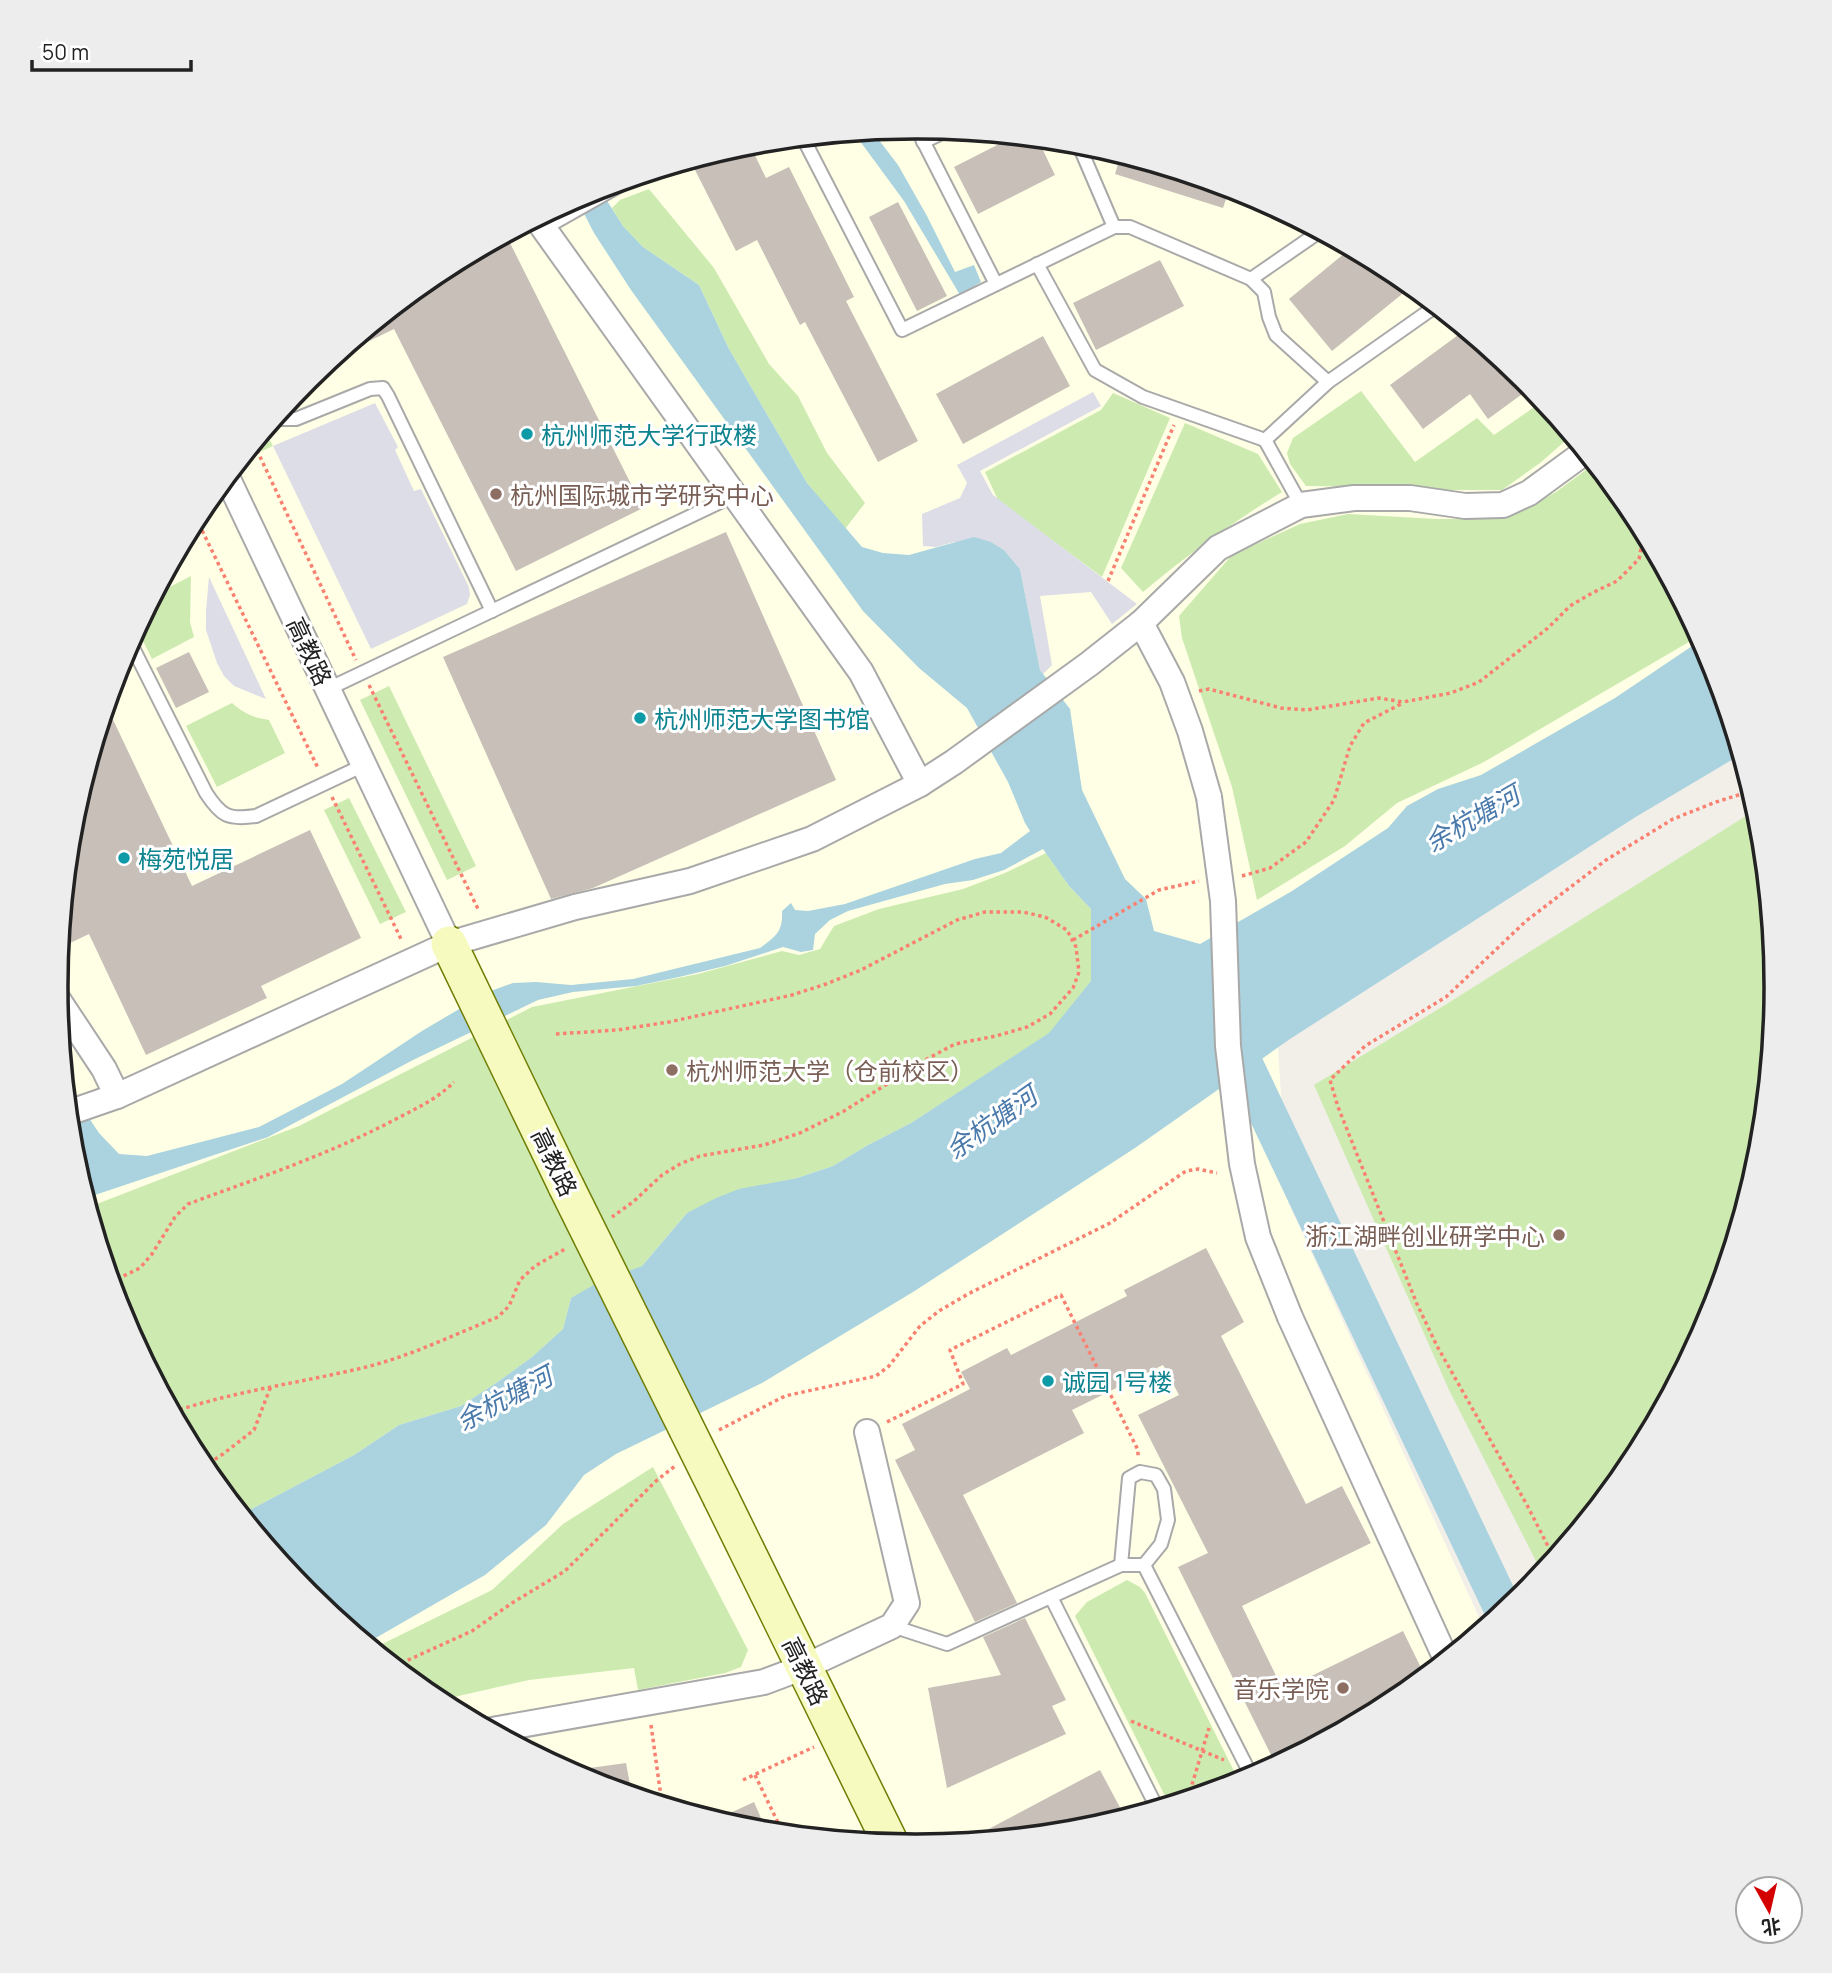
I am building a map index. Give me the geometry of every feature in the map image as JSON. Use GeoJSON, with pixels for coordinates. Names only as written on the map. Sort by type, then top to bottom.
{"type":"FeatureCollection","features":[{"type":"Feature","properties":{"kind":"street"},"geometry":{"type":"LineString","coordinates":[[541,226],[861,672],[920,784]]}},
{"type":"Feature","properties":{"kind":"street"},"geometry":{"type":"LineString","coordinates":[[78,1110],[110,1099],[449,944],[575,907],[690,881],[812,839],[920,784],[954,762],[1141,623],[1218,548],[1301,505],[1354,498],[1410,498],[1465,506],[1503,505],[1529,493],[1578,457]]}},
{"type":"Feature","properties":{"kind":"street","name":"高教路"},"geometry":{"type":"LineString","coordinates":[[232,486],[566,1186],[886,1833]]}},
{"type":"Feature","properties":{"kind":"street"},"geometry":{"type":"LineString","coordinates":[[1141,623],[1172,682],[1190,731],[1209,797],[1223,901],[1228,1046],[1242,1164],[1258,1237],[1290,1317],[1443,1650]]}},
{"type":"Feature","properties":{"kind":"street"},"geometry":{"type":"LineString","coordinates":[[69,1016],[104,1069],[110,1099]]}},
{"type":"Feature","properties":{"kind":"street"},"geometry":{"type":"LineString","coordinates":[[505,1728],[764,1682],[804,1667],[892,1626],[907,1603],[867,1432]]}},
{"type":"Feature","properties":{"kind":"lane"},"geometry":{"type":"LineString","coordinates":[[922,139],[996,284]]}},
{"type":"Feature","properties":{"kind":"lane"},"geometry":{"type":"LineString","coordinates":[[923,142],[928,139]]}},
{"type":"Feature","properties":{"kind":"lane"},"geometry":{"type":"LineString","coordinates":[[807,146],[902,330],[1114,228],[1130,227],[1251,279],[1264,292],[1276,334],[1328,382]]}},
{"type":"Feature","properties":{"kind":"lane"},"geometry":{"type":"LineString","coordinates":[[1084,156],[1114,228]]}},
{"type":"Feature","properties":{"kind":"lane"},"geometry":{"type":"LineString","coordinates":[[557,219],[577,210]]}},
{"type":"Feature","properties":{"kind":"lane"},"geometry":{"type":"LineString","coordinates":[[1251,279],[1312,237]]}},
{"type":"Feature","properties":{"kind":"lane"},"geometry":{"type":"LineString","coordinates":[[1037,264],[1095,370],[1143,397],[1265,440],[1301,505]]}},
{"type":"Feature","properties":{"kind":"lane"},"geometry":{"type":"LineString","coordinates":[[1265,440],[1328,382],[1428,311]]}},
{"type":"Feature","properties":{"kind":"lane"},"geometry":{"type":"LineString","coordinates":[[287,419],[296,419],[370,388],[383,388],[492,611]]}},
{"type":"Feature","properties":{"kind":"lane"},"geometry":{"type":"LineString","coordinates":[[328,689],[735,495]]}},
{"type":"Feature","properties":{"kind":"lane"},"geometry":{"type":"LineString","coordinates":[[136,655],[215,808],[226,815],[239,818],[256,816],[364,765]]}},
{"type":"Feature","properties":{"kind":"lane"},"geometry":{"type":"LineString","coordinates":[[1121,1565],[1129,1478],[1140,1472],[1156,1475],[1164,1489],[1168,1520],[1161,1544],[1144,1565]]}},
{"type":"Feature","properties":{"kind":"lane"},"geometry":{"type":"LineString","coordinates":[[892,1626],[947,1644],[1121,1565],[1144,1565]]}},
{"type":"Feature","properties":{"kind":"lane"},"geometry":{"type":"LineString","coordinates":[[1144,1565],[1247,1767]]}},
{"type":"Feature","properties":{"kind":"lane"},"geometry":{"type":"LineString","coordinates":[[1051,1597],[1153,1800]]}},
{"type":"Feature","properties":{"kind":"path"},"geometry":{"type":"LineString","coordinates":[[1108,581],[1181,410]]}},
{"type":"Feature","properties":{"kind":"path"},"geometry":{"type":"LineString","coordinates":[[202,530],[412,961]]}},
{"type":"Feature","properties":{"kind":"path"},"geometry":{"type":"LineString","coordinates":[[1232,877],[1270,868],[1306,842],[1334,800],[1350,746],[1364,723],[1405,702],[1451,693],[1479,682],[1548,628],[1570,606],[1618,581],[1639,559],[1641,548]]}},
{"type":"Feature","properties":{"kind":"path"},"geometry":{"type":"LineString","coordinates":[[1176,694],[1209,689],[1281,708],[1307,709],[1379,698],[1405,702]]}},
{"type":"Feature","properties":{"kind":"path"},"geometry":{"type":"LineString","coordinates":[[1549,1549],[1437,1346],[1417,1304],[1338,1107],[1330,1080],[1365,1046],[1446,997],[1526,922],[1606,860],[1673,818],[1741,794]]}},
{"type":"Feature","properties":{"kind":"path"},"geometry":{"type":"LineString","coordinates":[[1073,940],[1159,890],[1205,880]]}},
{"type":"Feature","properties":{"kind":"path"},"geometry":{"type":"LineString","coordinates":[[556,1034],[617,1030],[669,1022],[792,995],[861,970],[957,920],[985,912],[1023,912],[1045,917],[1067,930],[1076,947],[1079,971],[1073,988],[1050,1014],[1027,1027],[955,1044],[844,1111],[800,1133],[764,1145],[700,1156],[680,1164],[662,1175],[611,1218]]}},
{"type":"Feature","properties":{"kind":"path"},"geometry":{"type":"LineString","coordinates":[[120,1278],[140,1268],[175,1217],[188,1205],[302,1162],[378,1129],[440,1096],[454,1082]]}},
{"type":"Feature","properties":{"kind":"path"},"geometry":{"type":"LineString","coordinates":[[712,1434],[785,1396],[876,1376],[888,1366],[920,1326],[939,1311],[1110,1223],[1186,1171],[1198,1169],[1217,1173]]}},
{"type":"Feature","properties":{"kind":"path"},"geometry":{"type":"LineString","coordinates":[[182,1409],[226,1396],[363,1368],[408,1355],[498,1317],[509,1306],[520,1280],[535,1266],[569,1246]]}},
{"type":"Feature","properties":{"kind":"path"},"geometry":{"type":"LineString","coordinates":[[867,1432],[963,1384],[950,1350],[1061,1295],[1138,1450],[1140,1472]]}},
{"type":"Feature","properties":{"kind":"path"},"geometry":{"type":"LineString","coordinates":[[213,1460],[254,1430],[271,1386]]}},
{"type":"Feature","properties":{"kind":"path"},"geometry":{"type":"LineString","coordinates":[[404,1662],[472,1631],[565,1571],[675,1465]]}},
{"type":"Feature","properties":{"kind":"path"},"geometry":{"type":"LineString","coordinates":[[648,1703],[661,1794]]}},
{"type":"Feature","properties":{"kind":"path"},"geometry":{"type":"LineString","coordinates":[[1191,1788],[1216,1706]]}},
{"type":"Feature","properties":{"kind":"path"},"geometry":{"type":"LineString","coordinates":[[1109,1712],[1241,1770]]}},
{"type":"Feature","properties":{"kind":"path"},"geometry":{"type":"LineString","coordinates":[[743,1780],[838,1736]]}},
{"type":"Feature","properties":{"kind":"path"},"geometry":{"type":"LineString","coordinates":[[755,1774],[778,1823]]}},
{"type":"Feature","properties":{"kind":"shaded area","name":"杭州师范大学（仓前校区）"},"geometry":{"type":"Polygon","coordinates":[[[916,139],[1027,146],[1081,155],[1189,184],[1240,203],[1340,252],[1432,314],[1475,349],[1553,428],[1589,470],[1621,516],[1650,563],[1700,664],[1271,940],[1288,1202],[1480,1619],[1432,1659],[1387,1691],[1340,1721],[1291,1747],[1189,1789],[1081,1818],[1027,1827],[916,1834],[805,1827],[697,1805],[592,1770],[492,1721],[400,1659],[357,1624],[317,1586],[243,1503],[182,1410],[156,1361],[113,1259],[97,1206],[85,1152],[70,1042],[68,986],[76,876],[97,767],[113,714],[133,662],[182,563],[243,470],[279,428],[357,349],[400,314],[492,252],[541,226],[643,184],[697,168],[805,146],[861,141],[916,139]]]}},
{"type":"Feature","properties":{"kind":"shaded area"},"geometry":{"type":"Polygon","coordinates":[[[1093,392],[1101,406],[980,471],[993,495],[1137,604],[1112,624],[1091,592],[1040,596],[1052,665],[1043,674],[1020,569],[1004,550],[991,542],[954,542],[936,547],[923,546],[922,514],[960,498],[967,483],[957,465],[1093,392]]]}},
{"type":"Feature","properties":{"kind":"shaded area"},"geometry":{"type":"Polygon","coordinates":[[[375,403],[398,447],[395,450],[414,491],[421,489],[469,587],[470,595],[467,604],[371,649],[273,446],[375,403]]]}},
{"type":"Feature","properties":{"kind":"shaded area"},"geometry":{"type":"Polygon","coordinates":[[[209,577],[266,699],[234,686],[217,663],[206,630],[209,577]]]}},
{"type":"Feature","properties":{"kind":"green space"},"geometry":{"type":"Polygon","coordinates":[[[649,189],[714,268],[769,364],[798,396],[827,453],[865,503],[845,529],[807,483],[729,349],[699,285],[643,247],[623,226],[612,208],[620,200],[649,189]]]}},
{"type":"Feature","properties":{"kind":"green space"},"geometry":{"type":"Polygon","coordinates":[[[1361,391],[1415,462],[1477,418],[1494,435],[1534,407],[1565,442],[1502,490],[1442,490],[1306,486],[1290,464],[1287,453],[1293,438],[1361,391]]]}},
{"type":"Feature","properties":{"kind":"green space"},"geometry":{"type":"Polygon","coordinates":[[[1113,393],[1170,418],[1102,577],[998,500],[985,472],[1101,410],[1113,393]]]}},
{"type":"Feature","properties":{"kind":"green space"},"geometry":{"type":"Polygon","coordinates":[[[1185,423],[1258,454],[1282,492],[1211,539],[1143,592],[1121,568],[1185,423]]]}},
{"type":"Feature","properties":{"kind":"green space"},"geometry":{"type":"Polygon","coordinates":[[[269,439],[273,446],[257,453],[269,439]]]}},
{"type":"Feature","properties":{"kind":"green space"},"geometry":{"type":"Polygon","coordinates":[[[1588,469],[1650,563],[1690,642],[1484,762],[1397,803],[1345,846],[1257,900],[1232,787],[1182,638],[1179,616],[1232,555],[1300,524],[1348,514],[1436,519],[1506,519],[1556,492],[1588,469]]]}},
{"type":"Feature","properties":{"kind":"green space"},"geometry":{"type":"Polygon","coordinates":[[[191,576],[190,622],[194,637],[152,659],[143,641],[169,587],[191,576]]]}},
{"type":"Feature","properties":{"kind":"green space"},"geometry":{"type":"Polygon","coordinates":[[[389,686],[476,866],[447,880],[360,700],[389,686]]]}},
{"type":"Feature","properties":{"kind":"green space"},"geometry":{"type":"Polygon","coordinates":[[[232,703],[249,715],[269,720],[285,753],[217,787],[186,726],[232,703]]]}},
{"type":"Feature","properties":{"kind":"green space"},"geometry":{"type":"Polygon","coordinates":[[[349,798],[406,912],[380,924],[324,810],[349,798]]]}},
{"type":"Feature","properties":{"kind":"green space","name":"浙江湖畔创业研学中心"},"geometry":{"type":"Polygon","coordinates":[[[1746,816],[1762,931],[1764,986],[1756,1097],[1735,1206],[1699,1311],[1650,1410],[1589,1503],[1537,1563],[1449,1390],[1314,1085],[1746,816]]]}},
{"type":"Feature","properties":{"kind":"green space"},"geometry":{"type":"Polygon","coordinates":[[[1046,853],[1069,886],[1091,909],[1091,981],[1050,1033],[911,1123],[833,1166],[769,1184],[687,1213],[642,1266],[571,1298],[563,1329],[532,1357],[461,1406],[399,1425],[354,1455],[249,1510],[243,1503],[182,1410],[156,1361],[113,1259],[97,1204],[299,1126],[532,1007],[698,974],[782,951],[799,955],[820,949],[834,926],[879,909],[963,889],[1046,853]]]}},
{"type":"Feature","properties":{"kind":"green space"},"geometry":{"type":"Polygon","coordinates":[[[653,1467],[748,1650],[741,1667],[725,1673],[638,1690],[634,1668],[529,1680],[454,1697],[382,1644],[492,1590],[563,1524],[653,1467]]]}},
{"type":"Feature","properties":{"kind":"green space"},"geometry":{"type":"Polygon","coordinates":[[[1127,1580],[1140,1587],[1235,1772],[1165,1796],[1075,1616],[1087,1602],[1127,1580]]]}},
{"type":"Feature","properties":{"kind":"water"},"geometry":{"type":"Polygon","coordinates":[[[879,140],[898,165],[955,272],[974,265],[981,282],[960,295],[904,201],[860,141],[879,140]]]}},
{"type":"Feature","properties":{"kind":"water","name":"余杭塘河"},"geometry":{"type":"Polygon","coordinates":[[[605,198],[623,226],[643,247],[699,285],[729,349],[807,483],[862,547],[883,553],[909,555],[974,537],[991,542],[1004,550],[1020,569],[1040,670],[1070,709],[1082,790],[1125,879],[1146,899],[1154,931],[1200,944],[1292,891],[1388,828],[1407,806],[1438,789],[1481,775],[1615,698],[1692,646],[1719,714],[1733,759],[1634,818],[1290,1039],[1135,1148],[913,1292],[762,1383],[616,1454],[584,1475],[546,1525],[485,1575],[375,1638],[317,1586],[249,1510],[354,1455],[399,1425],[461,1406],[532,1357],[563,1329],[571,1298],[597,1283],[642,1266],[687,1213],[739,1189],[797,1178],[833,1166],[911,1123],[1049,1033],[1091,981],[1091,909],[1069,886],[1043,849],[1004,870],[973,880],[945,884],[848,911],[830,920],[815,934],[813,950],[801,952],[783,947],[725,966],[679,977],[636,986],[573,992],[538,1000],[413,1060],[268,1137],[95,1195],[76,1099],[99,1133],[119,1154],[147,1156],[259,1127],[342,1084],[422,1031],[488,992],[513,983],[571,985],[633,979],[760,948],[777,933],[782,911],[791,903],[795,910],[808,911],[845,904],[975,859],[1001,853],[1030,831],[1008,782],[967,708],[919,668],[863,611],[631,290],[581,208],[605,198]]]}},
{"type":"Feature","properties":{"kind":"building"},"geometry":{"type":"Polygon","coordinates":[[[1000,144],[1042,149],[1055,175],[978,214],[954,167],[1000,144]]]}},
{"type":"Feature","properties":{"kind":"building"},"geometry":{"type":"Polygon","coordinates":[[[755,154],[766,178],[789,167],[854,297],[846,301],[918,441],[878,462],[805,322],[800,325],[757,240],[736,251],[694,169],[755,154]]]}},
{"type":"Feature","properties":{"kind":"building"},"geometry":{"type":"Polygon","coordinates":[[[1118,164],[1226,198],[1223,208],[1115,174],[1118,164]]]}},
{"type":"Feature","properties":{"kind":"building"},"geometry":{"type":"Polygon","coordinates":[[[898,202],[947,296],[917,311],[869,217],[898,202]]]}},
{"type":"Feature","properties":{"kind":"building","name":"杭州师范大学行政楼"},"geometry":{"type":"Polygon","coordinates":[[[510,243],[643,508],[516,571],[394,329],[363,344],[445,282],[510,243]]]}},
{"type":"Feature","properties":{"kind":"building"},"geometry":{"type":"Polygon","coordinates":[[[1343,254],[1403,293],[1332,351],[1289,299],[1343,254]]]}},
{"type":"Feature","properties":{"kind":"building"},"geometry":{"type":"Polygon","coordinates":[[[1160,260],[1184,306],[1096,350],[1073,303],[1160,260]]]}},
{"type":"Feature","properties":{"kind":"building"},"geometry":{"type":"Polygon","coordinates":[[[1458,335],[1522,394],[1488,419],[1470,394],[1423,429],[1390,385],[1458,335]]]}},
{"type":"Feature","properties":{"kind":"building"},"geometry":{"type":"Polygon","coordinates":[[[1043,336],[1070,386],[963,444],[936,394],[1043,336]]]}},
{"type":"Feature","properties":{"kind":"building","name":"杭州师范大学图书馆"},"geometry":{"type":"Polygon","coordinates":[[[726,532],[836,780],[593,888],[551,899],[443,657],[726,532]]]}},
{"type":"Feature","properties":{"kind":"building"},"geometry":{"type":"Polygon","coordinates":[[[189,652],[209,692],[176,708],[156,668],[189,652]]]}},
{"type":"Feature","properties":{"kind":"building","name":"梅苑悦居"},"geometry":{"type":"Polygon","coordinates":[[[112,717],[192,886],[310,830],[361,938],[261,986],[267,998],[146,1055],[89,934],[70,943],[85,821],[112,717]]]}},
{"type":"Feature","properties":{"kind":"building"},"geometry":{"type":"Polygon","coordinates":[[[1206,1248],[1244,1322],[1221,1336],[1306,1504],[1342,1486],[1371,1543],[1242,1606],[1283,1690],[1403,1631],[1421,1667],[1340,1721],[1271,1756],[1178,1567],[1208,1553],[1138,1415],[1179,1395],[1163,1365],[1072,1410],[1084,1433],[963,1495],[1017,1603],[975,1622],[895,1460],[915,1450],[902,1424],[970,1389],[961,1372],[1007,1348],[1011,1355],[1127,1296],[1124,1290],[1206,1248]]]}},
{"type":"Feature","properties":{"kind":"building"},"geometry":{"type":"Polygon","coordinates":[[[1025,1618],[1066,1700],[1052,1706],[1066,1734],[947,1788],[928,1688],[1001,1675],[983,1637],[1025,1618]]]}},
{"type":"Feature","properties":{"kind":"building"},"geometry":{"type":"Polygon","coordinates":[[[626,1763],[630,1784],[592,1770],[588,1768],[626,1763]]]}},
{"type":"Feature","properties":{"kind":"building"},"geometry":{"type":"Polygon","coordinates":[[[1100,1770],[1120,1808],[1027,1827],[985,1831],[1100,1770]]]}},
{"type":"Feature","properties":{"kind":"building"},"geometry":{"type":"Polygon","coordinates":[[[754,1802],[762,1820],[751,1818],[730,1813],[754,1802]]]}},
{"type":"Feature","properties":{"kind":"waterway"},"geometry":{"type":"LineString","coordinates":[[1224,1022],[1499,1601]]}},
{"type":"Feature","properties":{"kind":"place","name":"杭州师范大学行政楼"},"geometry":{"type":"Point","coordinates":[527,434]}},
{"type":"Feature","properties":{"kind":"place","name":"杭州国际城市学研究中心"},"geometry":{"type":"Point","coordinates":[496,494]}},
{"type":"Feature","properties":{"kind":"place","name":"杭州师范大学图书馆"},"geometry":{"type":"Point","coordinates":[640,718]}},
{"type":"Feature","properties":{"kind":"place","name":"梅苑悦居"},"geometry":{"type":"Point","coordinates":[124,858]}},
{"type":"Feature","properties":{"kind":"place","name":"杭州师范大学（仓前校区）"},"geometry":{"type":"Point","coordinates":[672,1070]}},
{"type":"Feature","properties":{"kind":"place","name":"浙江湖畔创业研学中心"},"geometry":{"type":"Point","coordinates":[1559,1235]}},
{"type":"Feature","properties":{"kind":"place","name":"诚园 1号楼"},"geometry":{"type":"Point","coordinates":[1048,1381]}},
{"type":"Feature","properties":{"kind":"place","name":"音乐学院"},"geometry":{"type":"Point","coordinates":[1343,1688]}}]}
